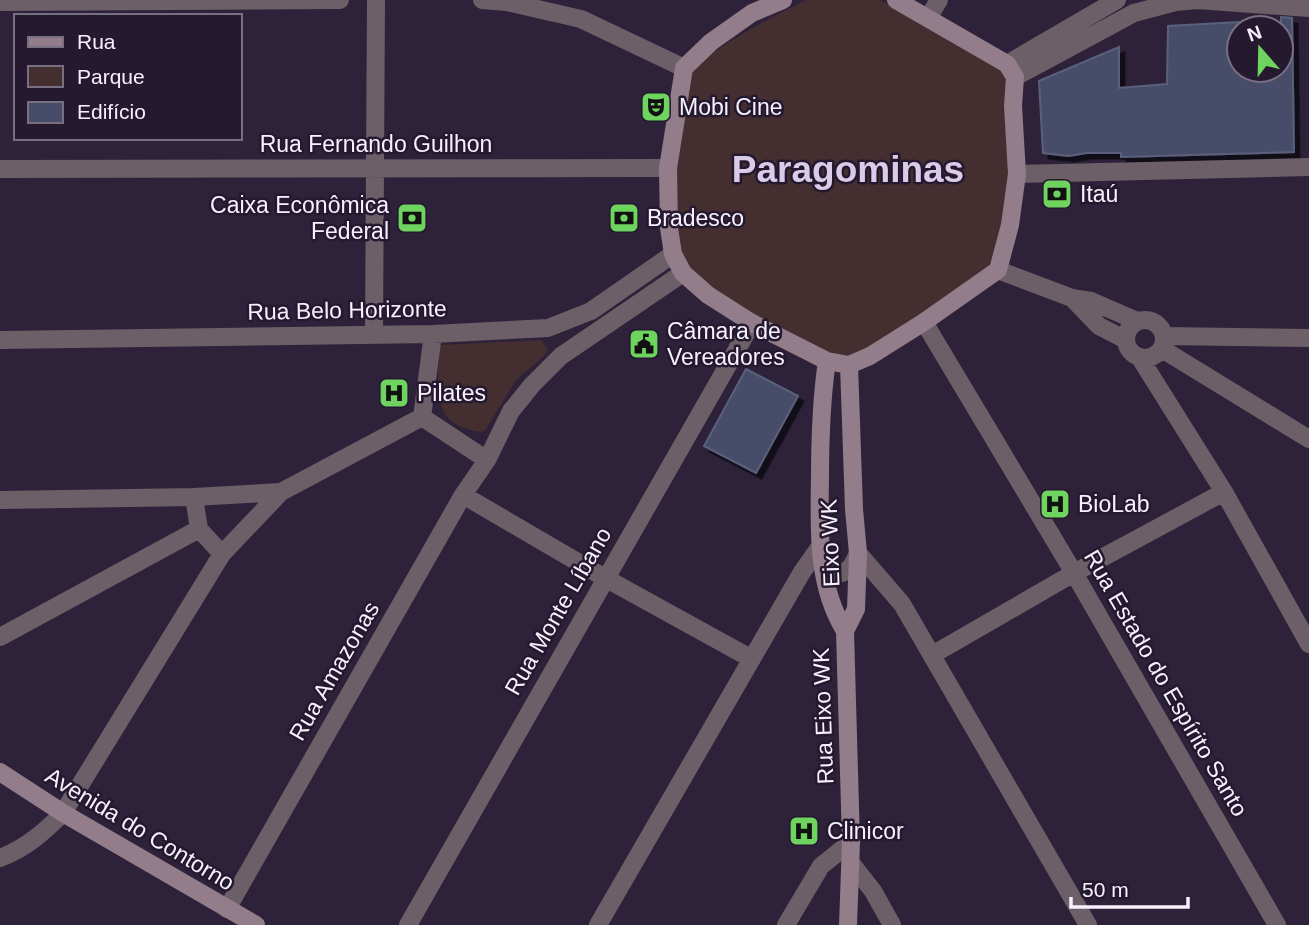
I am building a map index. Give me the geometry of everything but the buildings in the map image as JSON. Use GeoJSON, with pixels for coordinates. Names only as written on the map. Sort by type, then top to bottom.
{"type":"FeatureCollection","features":[{"type":"Feature","properties":{"kind":"street"},"geometry":{"type":"LineString","coordinates":[[0,2],[340,0]]}},
{"type":"Feature","properties":{"kind":"street"},"geometry":{"type":"LineString","coordinates":[[374,334],[376,0]]}},
{"type":"Feature","properties":{"kind":"street"},"geometry":{"type":"LineString","coordinates":[[482,0],[508,1],[581,19],[684,68]]}},
{"type":"Feature","properties":{"kind":"street"},"geometry":{"type":"LineString","coordinates":[[564,0],[581,19]]}},
{"type":"Feature","properties":{"kind":"street"},"geometry":{"type":"LineString","coordinates":[[783,0],[748,6],[684,68],[668,168],[669,228],[673,254],[683,273],[708,295],[752,323],[827,361],[849,365],[870,356],[998,270],[1010,225],[1017,174],[1011,71]]}},
{"type":"Feature","properties":{"kind":"street"},"geometry":{"type":"LineString","coordinates":[[896,0],[1011,71]]}},
{"type":"Feature","properties":{"kind":"street"},"geometry":{"type":"LineString","coordinates":[[928,18],[939,0]]}},
{"type":"Feature","properties":{"kind":"street"},"geometry":{"type":"LineString","coordinates":[[1011,71],[1117,0]]}},
{"type":"Feature","properties":{"kind":"street"},"geometry":{"type":"LineString","coordinates":[[1011,71],[1134,13],[1175,1],[1270,2],[1309,8]]}},
{"type":"Feature","properties":{"kind":"street"},"geometry":{"type":"LineString","coordinates":[[1017,174],[1309,167]]}},
{"type":"Feature","properties":{"kind":"street","name":"Rua Fernando Guilhon"},"geometry":{"type":"LineString","coordinates":[[0,169],[668,168]]}},
{"type":"Feature","properties":{"kind":"street","name":"Rua Belo Horizonte"},"geometry":{"type":"LineString","coordinates":[[0,340],[433,334],[548,328],[591,311],[673,254]]}},
{"type":"Feature","properties":{"kind":"street"},"geometry":{"type":"LineString","coordinates":[[998,270],[1072,298],[1091,301],[1137,321],[1149,320],[1159,326],[1163,343],[1309,439]]}},
{"type":"Feature","properties":{"kind":"street","name":"Rua Amazonas"},"geometry":{"type":"LineString","coordinates":[[227,909],[463,495],[487,460],[511,411],[532,385],[562,356],[683,273]]}},
{"type":"Feature","properties":{"kind":"street"},"geometry":{"type":"LineString","coordinates":[[1072,298],[1099,326],[1126,340]]}},
{"type":"Feature","properties":{"kind":"street"},"geometry":{"type":"LineString","coordinates":[[1137,321],[1128,329],[1126,340],[1130,351],[1140,358],[1224,492],[1309,644]]}},
{"type":"Feature","properties":{"kind":"street","name":"Rua Estado do Espírito Santo"},"geometry":{"type":"LineString","coordinates":[[924,322],[1074,573],[1277,925]]}},
{"type":"Feature","properties":{"kind":"street","name":"Rua Monte Líbano"},"geometry":{"type":"LineString","coordinates":[[408,925],[752,323]]}},
{"type":"Feature","properties":{"kind":"street"},"geometry":{"type":"LineString","coordinates":[[548,328],[557,340],[562,356]]}},
{"type":"Feature","properties":{"kind":"street"},"geometry":{"type":"LineString","coordinates":[[422,417],[433,334]]}},
{"type":"Feature","properties":{"kind":"street"},"geometry":{"type":"LineString","coordinates":[[1140,358],[1148,358],[1163,343],[1309,338]]}},
{"type":"Feature","properties":{"kind":"street"},"geometry":{"type":"LineString","coordinates":[[827,361],[820,410],[819,548],[837,574],[852,568],[858,553],[902,604],[1088,925]]}},
{"type":"Feature","properties":{"kind":"street","name":"Eixo WK"},"geometry":{"type":"LineString","coordinates":[[845,631],[856,609],[858,553],[849,365]]}},
{"type":"Feature","properties":{"kind":"street"},"geometry":{"type":"LineString","coordinates":[[422,417],[487,460]]}},
{"type":"Feature","properties":{"kind":"street"},"geometry":{"type":"LineString","coordinates":[[0,858],[20,850],[41,835],[63,813],[222,554],[281,492],[422,417]]}},
{"type":"Feature","properties":{"kind":"street"},"geometry":{"type":"LineString","coordinates":[[0,500],[194,498],[281,492]]}},
{"type":"Feature","properties":{"kind":"street"},"geometry":{"type":"LineString","coordinates":[[932,655],[1074,573],[1224,492]]}},
{"type":"Feature","properties":{"kind":"street"},"geometry":{"type":"LineString","coordinates":[[463,495],[605,578],[752,659]]}},
{"type":"Feature","properties":{"kind":"street"},"geometry":{"type":"LineString","coordinates":[[194,498],[198,528],[222,554]]}},
{"type":"Feature","properties":{"kind":"street"},"geometry":{"type":"LineString","coordinates":[[0,637],[198,528]]}},
{"type":"Feature","properties":{"kind":"street"},"geometry":{"type":"LineString","coordinates":[[598,925],[802,572],[819,548]]}},
{"type":"Feature","properties":{"kind":"street","name":"Eixo WK"},"geometry":{"type":"LineString","coordinates":[[819,548],[834,613],[845,631]]}},
{"type":"Feature","properties":{"kind":"street","name":"Rua Eixo WK"},"geometry":{"type":"LineString","coordinates":[[845,631],[851,842],[849,925]]}},
{"type":"Feature","properties":{"kind":"street","name":"Avenida do Contorno"},"geometry":{"type":"LineString","coordinates":[[0,772],[63,813],[256,925]]}},
{"type":"Feature","properties":{"kind":"street"},"geometry":{"type":"LineString","coordinates":[[786,925],[821,866],[851,842]]}},
{"type":"Feature","properties":{"kind":"street"},"geometry":{"type":"LineString","coordinates":[[851,863],[873,891],[892,925]]}},
{"type":"Feature","properties":{"kind":"green space"},"geometry":{"type":"Polygon","coordinates":[[[806,0],[880,0],[1010,74],[1015,174],[996,269],[841,365],[794,341],[685,272],[671,228],[675,168],[687,73],[729,42],[806,0]]]}},
{"type":"Feature","properties":{"kind":"green space"},"geometry":{"type":"Polygon","coordinates":[[[541,340],[548,350],[515,381],[485,431],[464,428],[446,415],[441,405],[438,383],[441,345],[541,340]]]}},
{"type":"Feature","properties":{"kind":"place","name":"Mobi Cine"},"geometry":{"type":"Point","coordinates":[656,107]}},
{"type":"Feature","properties":{"kind":"place","name":"Itaú"},"geometry":{"type":"Point","coordinates":[1057,194]}},
{"type":"Feature","properties":{"kind":"place","name":"Caixa Econômica Federal"},"geometry":{"type":"Point","coordinates":[412,218]}},
{"type":"Feature","properties":{"kind":"place","name":"Bradesco"},"geometry":{"type":"Point","coordinates":[624,218]}},
{"type":"Feature","properties":{"kind":"place","name":"Câmara de Vereadores"},"geometry":{"type":"Point","coordinates":[644,344]}},
{"type":"Feature","properties":{"kind":"place","name":"Pilates"},"geometry":{"type":"Point","coordinates":[394,393]}},
{"type":"Feature","properties":{"kind":"place","name":"BioLab"},"geometry":{"type":"Point","coordinates":[1055,504]}},
{"type":"Feature","properties":{"kind":"place","name":"Clinicor"},"geometry":{"type":"Point","coordinates":[804,831]}},
{"type":"Feature","properties":{"kind":"district","name":"Paragominas"},"geometry":{"type":"Point","coordinates":[848,169]}}]}
